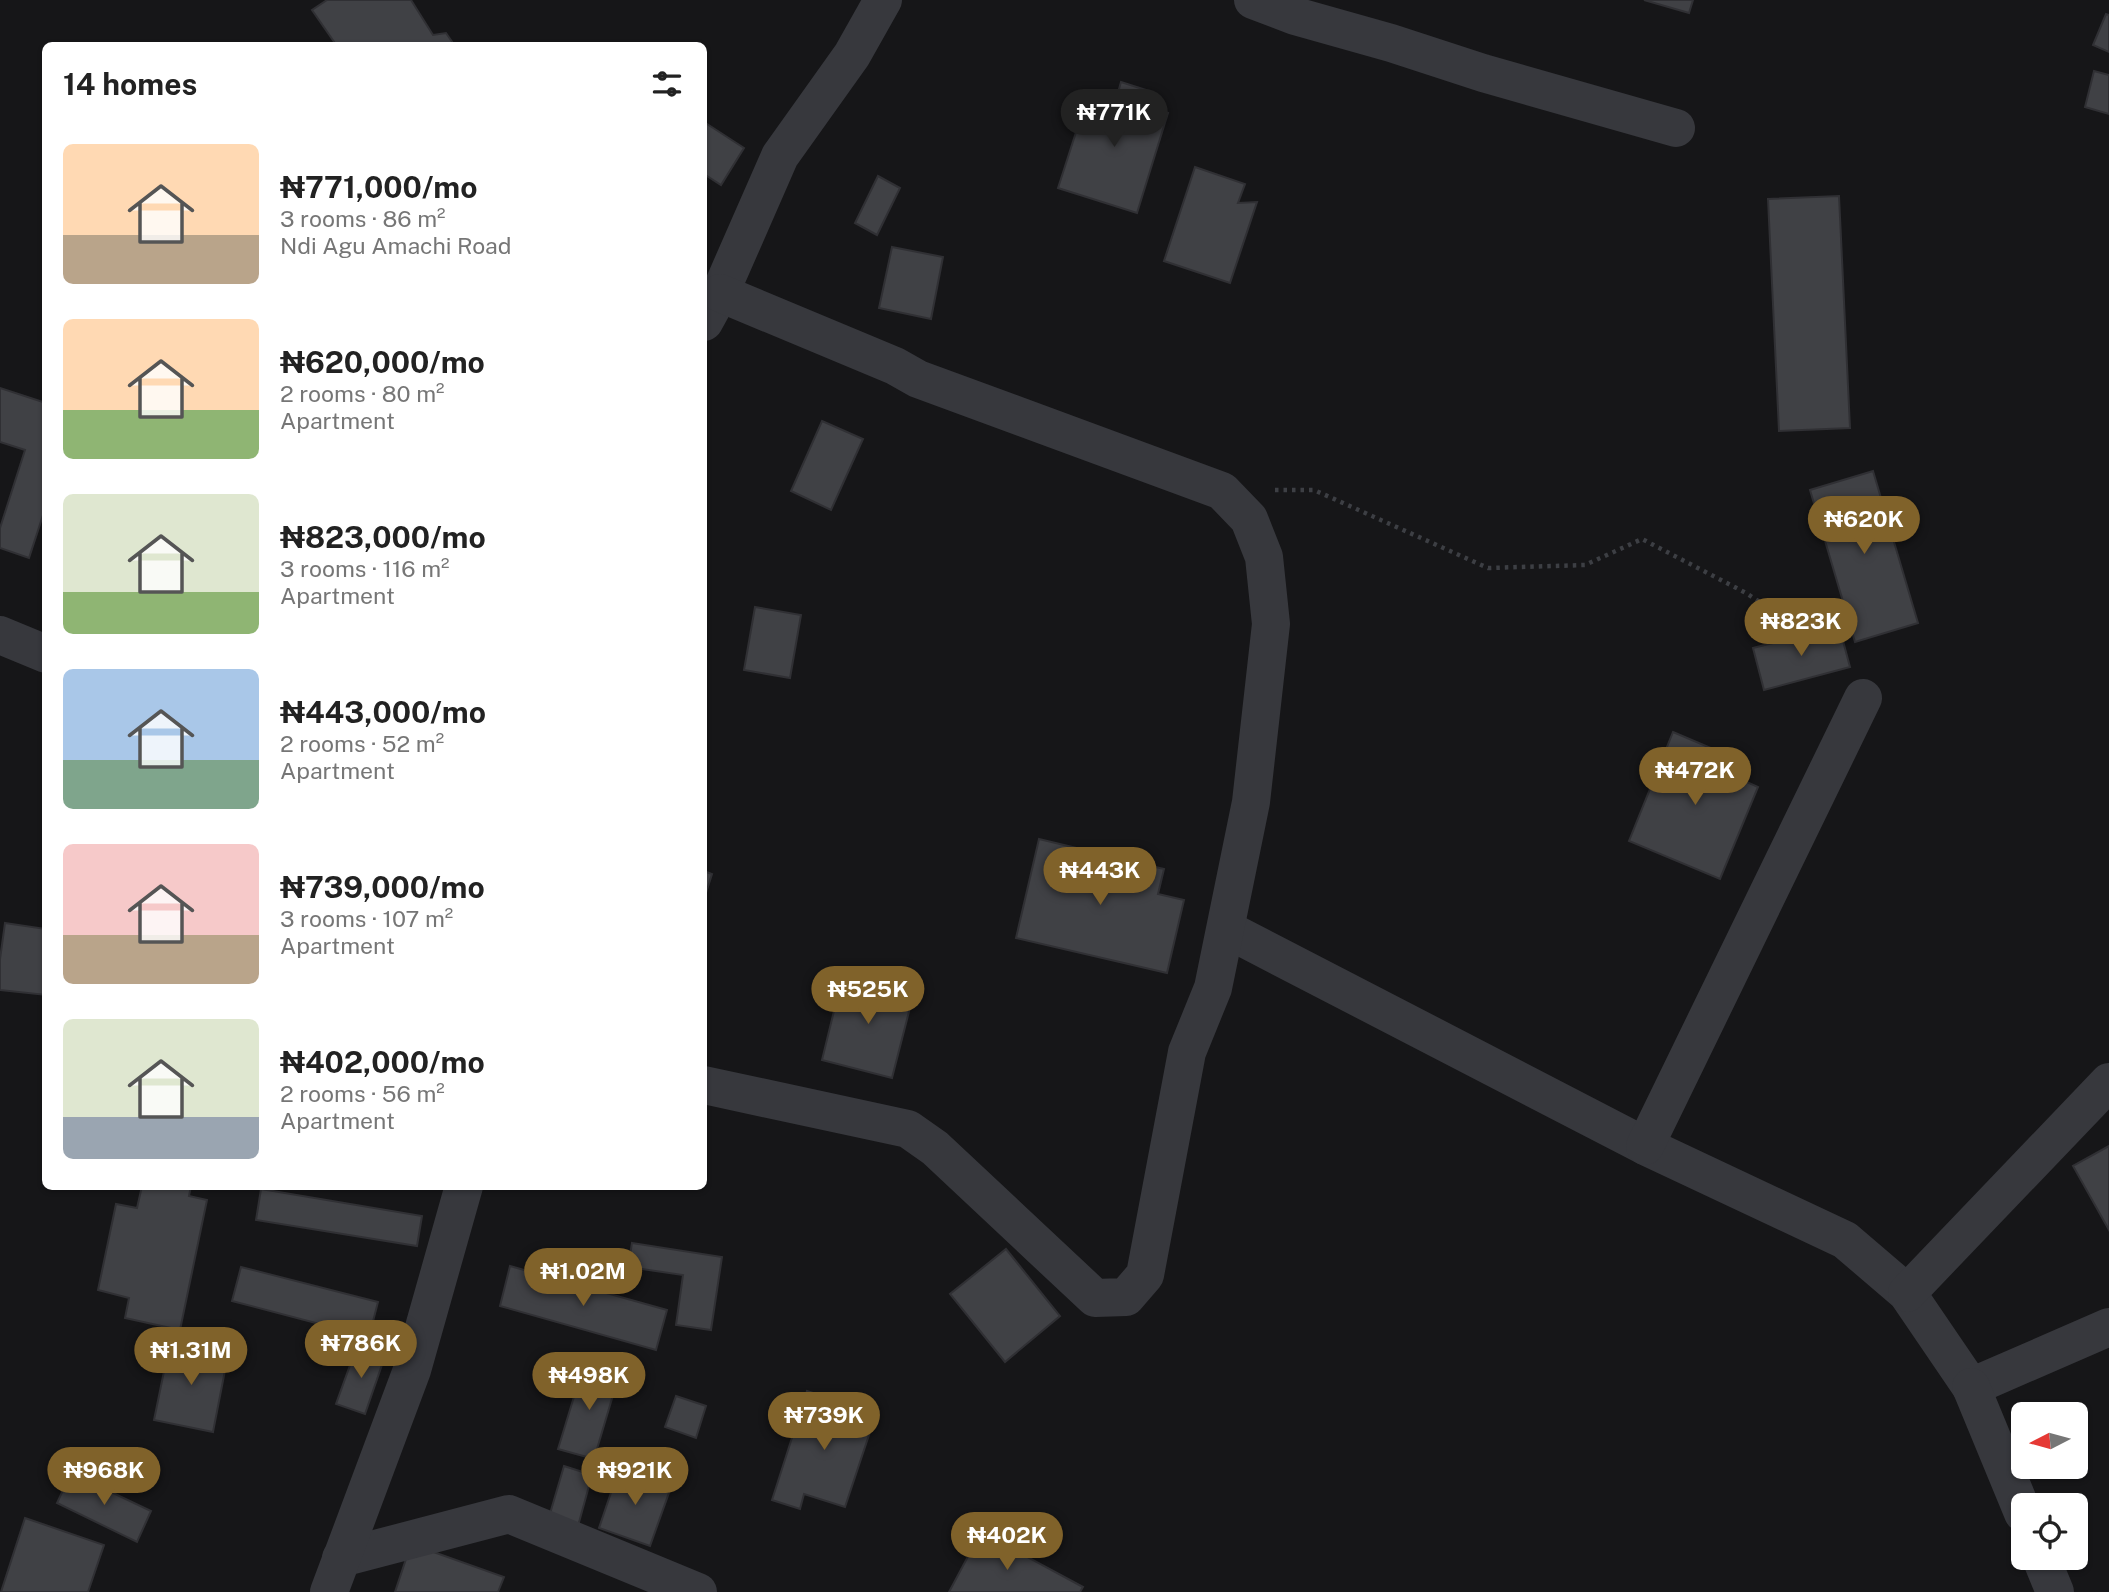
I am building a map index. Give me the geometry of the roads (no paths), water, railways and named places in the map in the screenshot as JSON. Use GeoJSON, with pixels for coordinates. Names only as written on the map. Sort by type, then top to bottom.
{"type":"FeatureCollection","features":[{"type":"Feature","properties":{"kind":"street"},"geometry":{"type":"LineString","coordinates":[[707,1086],[908,1129],[935,1148],[1096,1298],[1126,1297],[1144,1275],[1188,1052],[1213,988],[1251,802],[1271,624],[1264,557],[1249,519],[1222,491],[918,379],[895,366],[712,307],[780,156],[852,55],[883,0]]}},
{"type":"Feature","properties":{"kind":"street"},"geometry":{"type":"LineString","coordinates":[[1253,0],[1295,16],[1391,43],[1483,74],[1676,128]]}},
{"type":"Feature","properties":{"kind":"street"},"geometry":{"type":"LineString","coordinates":[[0,635],[42,652]]}},
{"type":"Feature","properties":{"kind":"street"},"geometry":{"type":"LineString","coordinates":[[1645,1146],[1863,698]]}},
{"type":"Feature","properties":{"kind":"street"},"geometry":{"type":"LineString","coordinates":[[1226,929],[1645,1146],[1845,1240],[1906,1293],[1971,1387],[2015,1493]]}},
{"type":"Feature","properties":{"kind":"street"},"geometry":{"type":"LineString","coordinates":[[1906,1293],[2109,1082]]}},
{"type":"Feature","properties":{"kind":"street"},"geometry":{"type":"LineString","coordinates":[[335,1575],[412,1370],[463,1190]]}},
{"type":"Feature","properties":{"kind":"street"},"geometry":{"type":"LineString","coordinates":[[1971,1387],[2109,1327]]}},
{"type":"Feature","properties":{"kind":"street"},"geometry":{"type":"LineString","coordinates":[[335,1575],[509,1514],[698,1592]]}},
{"type":"Feature","properties":{"kind":"street"},"geometry":{"type":"LineString","coordinates":[[2046,1570],[2055,1592]]}}]}
